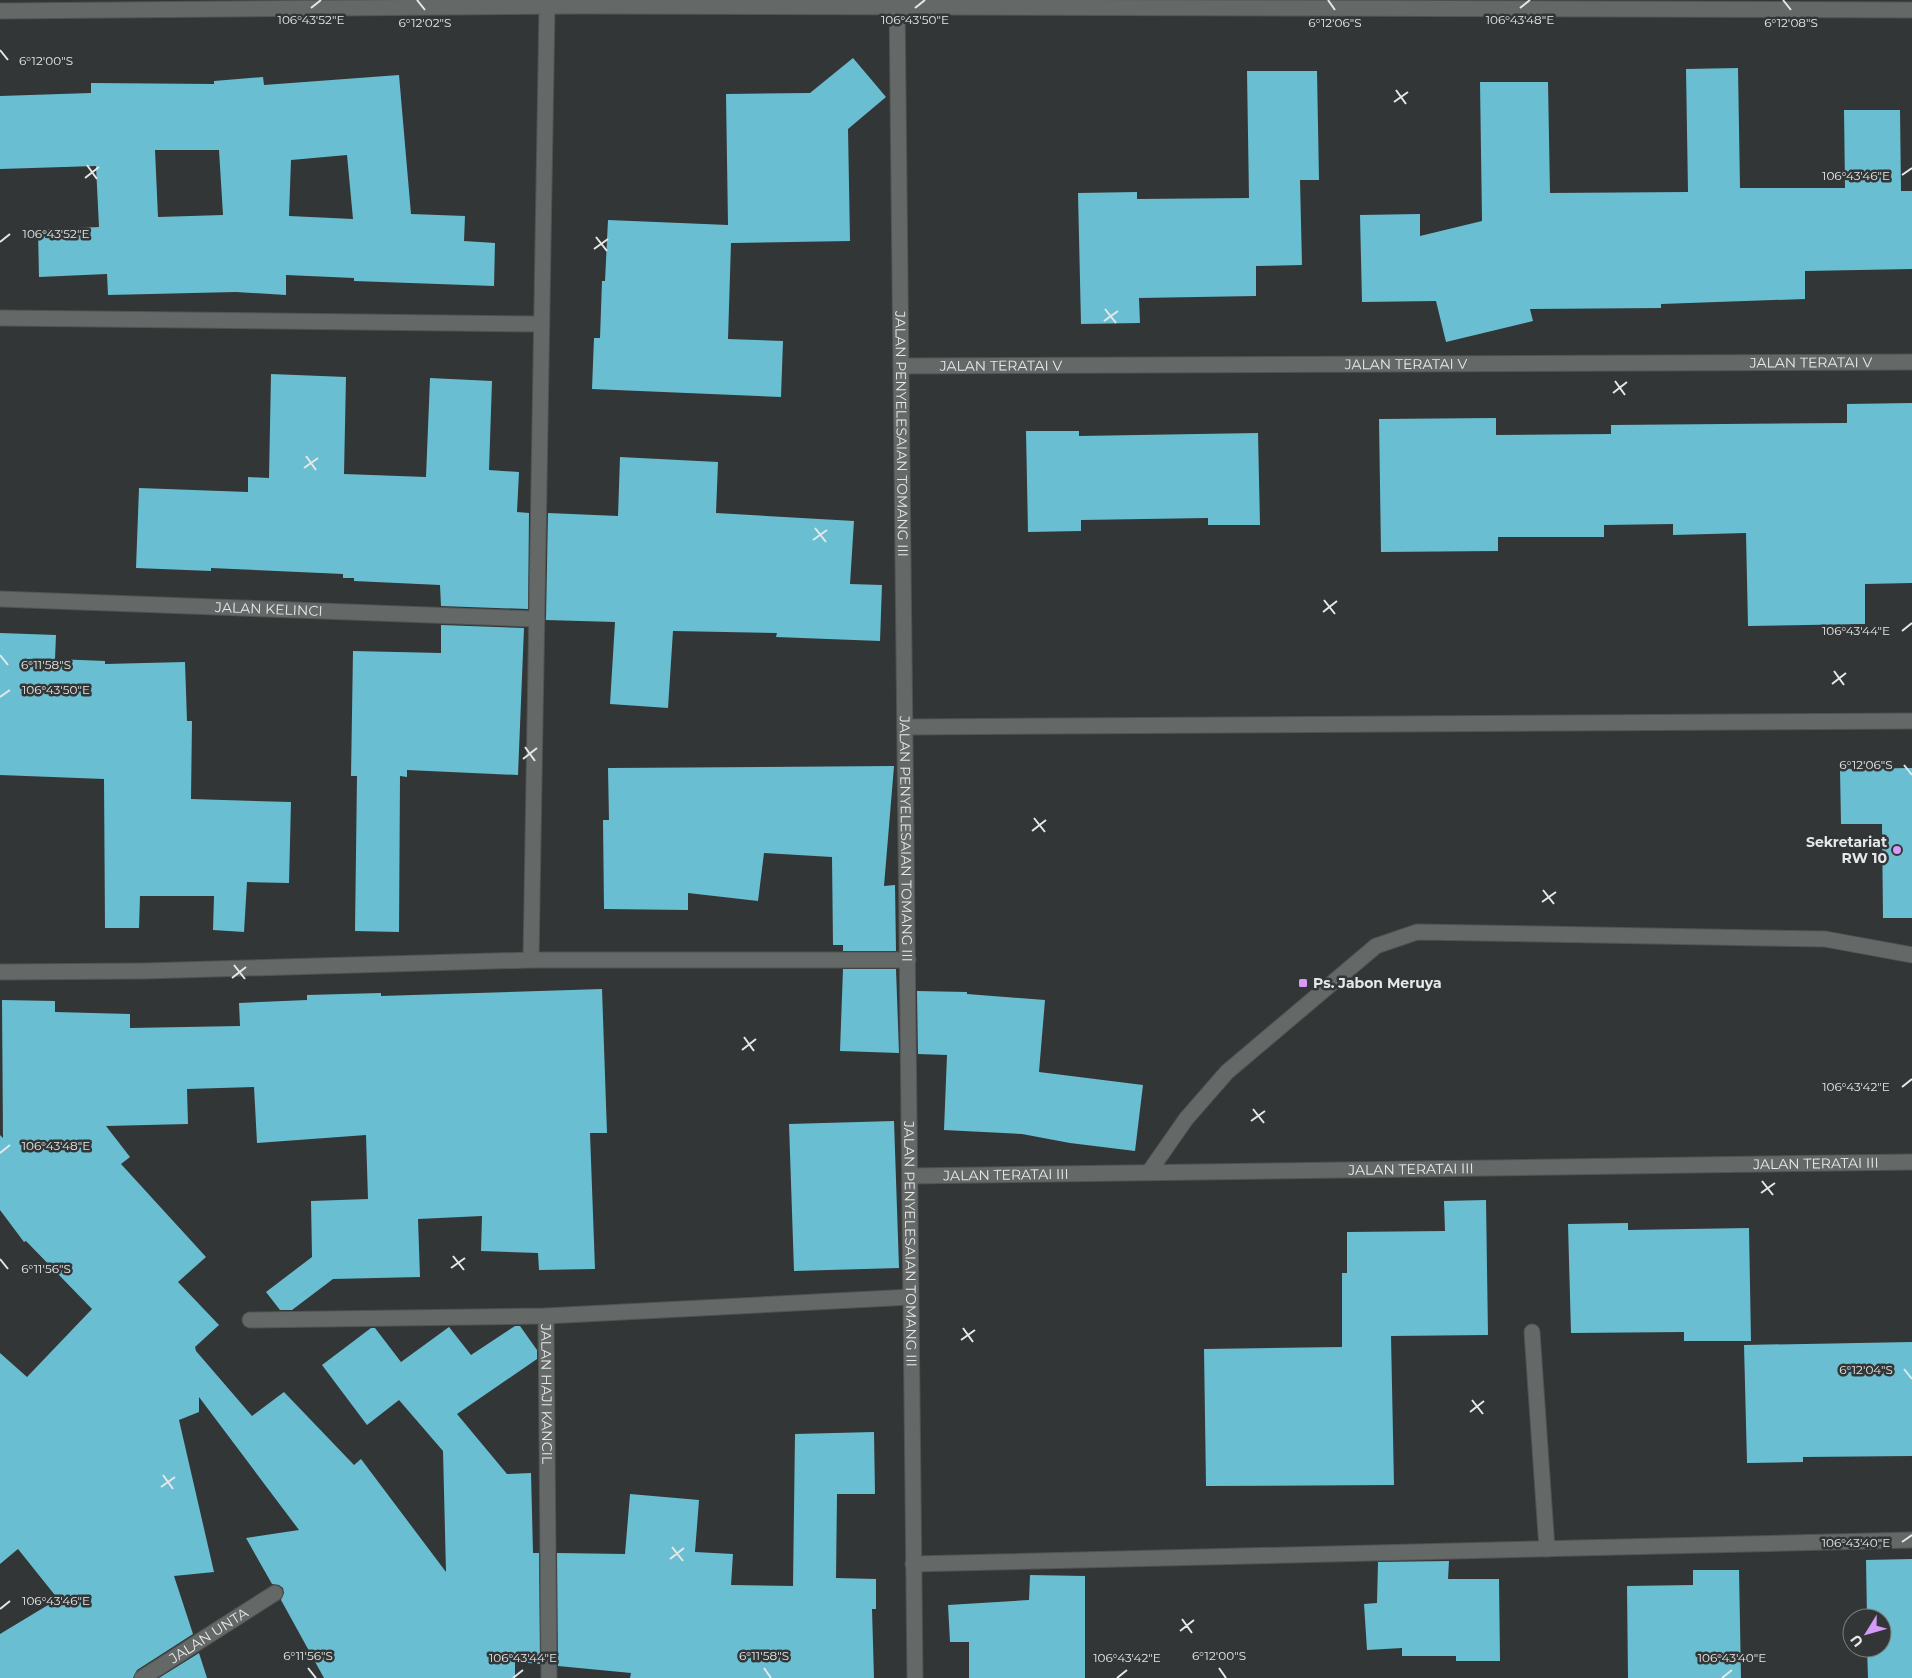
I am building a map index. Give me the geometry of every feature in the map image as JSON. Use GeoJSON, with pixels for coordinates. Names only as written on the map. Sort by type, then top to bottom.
{"type":"FeatureCollection","features":[{"type":"Feature","properties":{"kind":"street"},"geometry":{"type":"LineString","coordinates":[[0,11],[897,3],[1912,10]]}},
{"type":"Feature","properties":{"kind":"street","name":"JALAN PENYELESAIAN TOMANG III"},"geometry":{"type":"LineString","coordinates":[[897,3],[915,1678]]}},
{"type":"Feature","properties":{"kind":"street"},"geometry":{"type":"LineString","coordinates":[[531,960],[547,6]]}},
{"type":"Feature","properties":{"kind":"street"},"geometry":{"type":"LineString","coordinates":[[0,318],[541,324]]}},
{"type":"Feature","properties":{"kind":"street","name":"JALAN TERATAI V"},"geometry":{"type":"LineString","coordinates":[[901,366],[1912,362]]}},
{"type":"Feature","properties":{"kind":"street","name":"JALAN KELINCI"},"geometry":{"type":"LineString","coordinates":[[0,598],[537,619]]}},
{"type":"Feature","properties":{"kind":"street"},"geometry":{"type":"LineString","coordinates":[[905,727],[1912,721]]}},
{"type":"Feature","properties":{"kind":"street"},"geometry":{"type":"LineString","coordinates":[[1149,1172],[1186,1119],[1227,1072],[1376,946],[1398,937],[1417,932],[1825,939],[1912,955]]}},
{"type":"Feature","properties":{"kind":"street"},"geometry":{"type":"LineString","coordinates":[[0,972],[144,971],[531,960],[908,960]]}},
{"type":"Feature","properties":{"kind":"street","name":"JALAN TERATAI III"},"geometry":{"type":"LineString","coordinates":[[910,1176],[1912,1162]]}},
{"type":"Feature","properties":{"kind":"street"},"geometry":{"type":"LineString","coordinates":[[546,1316],[911,1297]]}},
{"type":"Feature","properties":{"kind":"street","name":"JALAN HAJI KANCIL"},"geometry":{"type":"LineString","coordinates":[[250,1320],[546,1316],[549,1678]]}},
{"type":"Feature","properties":{"kind":"street"},"geometry":{"type":"LineString","coordinates":[[1532,1332],[1548,1549]]}},
{"type":"Feature","properties":{"kind":"street"},"geometry":{"type":"LineString","coordinates":[[913,1564],[1912,1540]]}},
{"type":"Feature","properties":{"kind":"street","name":"JALAN UNTA"},"geometry":{"type":"LineString","coordinates":[[142,1678],[275,1593]]}},
{"type":"Feature","properties":{"kind":"building"},"geometry":{"type":"Polygon","coordinates":[[[853,58],[886,97],[848,129],[850,241],[731,243],[728,339],[783,341],[781,397],[592,389],[594,338],[600,338],[602,281],[605,281],[608,220],[728,225],[726,94],[810,93],[853,58]]]}},
{"type":"Feature","properties":{"kind":"building"},"geometry":{"type":"Polygon","coordinates":[[[1738,68],[1740,188],[1845,188],[1844,110],[1900,110],[1901,191],[1912,191],[1912,269],[1805,271],[1805,299],[1661,304],[1661,308],[1530,309],[1533,321],[1446,342],[1436,301],[1362,302],[1360,215],[1420,214],[1420,236],[1482,221],[1480,82],[1548,82],[1550,193],[1688,192],[1686,69],[1738,68]]]}},
{"type":"Feature","properties":{"kind":"building"},"geometry":{"type":"Polygon","coordinates":[[[1247,71],[1317,71],[1319,180],[1300,180],[1302,265],[1256,266],[1256,296],[1139,298],[1140,323],[1081,324],[1078,193],[1137,192],[1137,199],[1249,198],[1247,71]]]}},
{"type":"Feature","properties":{"kind":"building"},"geometry":{"type":"Polygon","coordinates":[[[399,75],[411,214],[465,216],[464,241],[495,243],[494,286],[354,281],[354,278],[286,275],[286,295],[236,292],[108,295],[107,274],[39,277],[38,230],[99,227],[96,166],[0,169],[0,96],[91,93],[91,83],[214,84],[214,81],[263,77],[264,85],[399,75]],[[155,150],[158,217],[223,215],[219,150],[155,150]],[[347,155],[291,160],[289,216],[353,219],[347,155]]]}},
{"type":"Feature","properties":{"kind":"building"},"geometry":{"type":"Polygon","coordinates":[[[271,374],[346,377],[344,474],[426,477],[430,378],[492,381],[489,470],[519,472],[517,512],[529,513],[528,609],[441,606],[440,585],[354,581],[354,578],[343,578],[343,574],[211,568],[211,571],[136,568],[139,488],[248,492],[248,477],[269,478],[271,374]]]}},
{"type":"Feature","properties":{"kind":"building"},"geometry":{"type":"Polygon","coordinates":[[[1912,403],[1912,583],[1865,584],[1865,624],[1748,626],[1746,533],[1673,535],[1673,524],[1604,525],[1604,537],[1498,537],[1498,551],[1381,552],[1379,419],[1496,418],[1496,435],[1611,434],[1611,425],[1847,423],[1847,404],[1912,403]]]}},
{"type":"Feature","properties":{"kind":"building"},"geometry":{"type":"Polygon","coordinates":[[[1026,431],[1079,431],[1079,436],[1258,433],[1260,525],[1208,525],[1208,518],[1081,520],[1081,531],[1028,532],[1026,431]]]}},
{"type":"Feature","properties":{"kind":"building"},"geometry":{"type":"Polygon","coordinates":[[[620,457],[718,462],[716,513],[854,521],[850,584],[882,585],[880,641],[776,637],[777,633],[673,631],[668,708],[610,704],[615,622],[546,620],[548,513],[618,516],[620,457]]]}},
{"type":"Feature","properties":{"kind":"building"},"geometry":{"type":"Polygon","coordinates":[[[441,625],[524,628],[518,775],[407,770],[407,777],[400,776],[399,932],[355,931],[357,776],[351,776],[353,651],[441,653],[441,625]]]}},
{"type":"Feature","properties":{"kind":"building"},"geometry":{"type":"Polygon","coordinates":[[[0,633],[56,635],[55,659],[105,661],[105,664],[185,662],[187,721],[192,721],[191,799],[291,802],[289,883],[247,882],[244,932],[213,930],[214,896],[140,896],[139,928],[105,928],[104,779],[0,775],[0,633]]]}},
{"type":"Feature","properties":{"kind":"building"},"geometry":{"type":"Polygon","coordinates":[[[894,766],[884,886],[895,885],[896,951],[843,951],[843,945],[833,945],[832,857],[764,853],[758,901],[688,893],[688,910],[604,909],[603,820],[609,820],[608,768],[894,766]]]}},
{"type":"Feature","properties":{"kind":"building"},"geometry":{"type":"Polygon","coordinates":[[[1912,768],[1912,918],[1883,918],[1882,824],[1841,824],[1840,769],[1912,768]]]}},
{"type":"Feature","properties":{"kind":"building"},"geometry":{"type":"Polygon","coordinates":[[[843,969],[896,969],[899,1053],[840,1051],[843,969]]]}},
{"type":"Feature","properties":{"kind":"building"},"geometry":{"type":"Polygon","coordinates":[[[602,989],[607,1133],[590,1133],[595,1269],[539,1270],[538,1253],[481,1251],[482,1216],[418,1219],[420,1277],[333,1279],[292,1310],[280,1310],[266,1292],[312,1257],[311,1201],[368,1199],[366,1135],[257,1143],[254,1087],[187,1089],[188,1124],[106,1126],[130,1157],[121,1164],[206,1257],[178,1282],[219,1325],[195,1347],[196,1351],[252,1416],[284,1392],[354,1465],[361,1459],[446,1572],[443,1451],[399,1400],[367,1425],[322,1365],[371,1328],[375,1328],[401,1362],[449,1327],[471,1355],[515,1326],[520,1326],[537,1350],[537,1359],[457,1414],[507,1474],[531,1473],[533,1553],[539,1553],[540,1664],[515,1662],[515,1678],[324,1678],[281,1600],[284,1593],[283,1588],[272,1584],[246,1538],[299,1530],[199,1397],[199,1412],[179,1420],[214,1572],[174,1576],[193,1634],[137,1670],[133,1678],[0,1678],[0,1634],[58,1599],[18,1549],[0,1564],[0,1353],[27,1377],[92,1309],[26,1241],[24,1242],[0,1210],[0,1135],[3,1138],[2,1000],[55,1001],[55,1012],[130,1014],[130,1028],[240,1026],[239,1003],[307,1000],[307,995],[381,993],[381,996],[602,989]]]}},
{"type":"Feature","properties":{"kind":"building"},"geometry":{"type":"Polygon","coordinates":[[[917,991],[967,992],[967,994],[1045,1000],[1039,1072],[1143,1085],[1135,1151],[1070,1143],[1022,1134],[944,1130],[947,1055],[918,1054],[917,991]]]}},
{"type":"Feature","properties":{"kind":"building"},"geometry":{"type":"Polygon","coordinates":[[[894,1121],[899,1268],[794,1271],[789,1124],[894,1121]]]}},
{"type":"Feature","properties":{"kind":"building"},"geometry":{"type":"Polygon","coordinates":[[[1486,1200],[1488,1335],[1391,1336],[1394,1485],[1206,1486],[1204,1349],[1342,1347],[1342,1273],[1347,1273],[1347,1232],[1445,1231],[1444,1201],[1486,1200]]]}},
{"type":"Feature","properties":{"kind":"building"},"geometry":{"type":"Polygon","coordinates":[[[1628,1223],[1628,1230],[1749,1228],[1751,1341],[1684,1341],[1684,1332],[1571,1333],[1568,1224],[1628,1223]]]}},
{"type":"Feature","properties":{"kind":"building"},"geometry":{"type":"Polygon","coordinates":[[[1912,1342],[1912,1456],[1803,1457],[1803,1462],[1747,1463],[1744,1345],[1912,1342]]]}},
{"type":"Feature","properties":{"kind":"building"},"geometry":{"type":"Polygon","coordinates":[[[874,1432],[875,1494],[837,1494],[836,1578],[876,1579],[876,1609],[872,1609],[874,1678],[630,1678],[631,1673],[558,1666],[557,1553],[625,1554],[630,1494],[699,1500],[695,1552],[733,1554],[731,1585],[793,1586],[795,1434],[874,1432]]]}},
{"type":"Feature","properties":{"kind":"building"},"geometry":{"type":"Polygon","coordinates":[[[1912,1559],[1912,1678],[1868,1678],[1867,1658],[1892,1658],[1892,1608],[1867,1608],[1866,1560],[1912,1559]]]}},
{"type":"Feature","properties":{"kind":"building"},"geometry":{"type":"Polygon","coordinates":[[[1449,1561],[1448,1579],[1499,1579],[1500,1661],[1456,1661],[1456,1656],[1402,1656],[1402,1648],[1367,1650],[1364,1604],[1377,1603],[1378,1562],[1449,1561]]]}},
{"type":"Feature","properties":{"kind":"building"},"geometry":{"type":"Polygon","coordinates":[[[1693,1570],[1739,1570],[1741,1678],[1628,1678],[1627,1586],[1693,1585],[1693,1570]]]}},
{"type":"Feature","properties":{"kind":"building"},"geometry":{"type":"Polygon","coordinates":[[[1030,1575],[1085,1576],[1085,1678],[969,1678],[969,1642],[950,1642],[948,1605],[1029,1600],[1030,1575]]]}},
{"type":"Feature","properties":{"kind":"building"},"geometry":{"type":"Polygon","coordinates":[[[199,1653],[207,1678],[159,1678],[199,1653]]]}},
{"type":"Feature","properties":{"kind":"place","name":"Sekretariat RW 10"},"geometry":{"type":"Point","coordinates":[1897,850]}},
{"type":"Feature","properties":{"kind":"place","name":"Ps. Jabon Meruya"},"geometry":{"type":"Point","coordinates":[1303,983]}}]}
